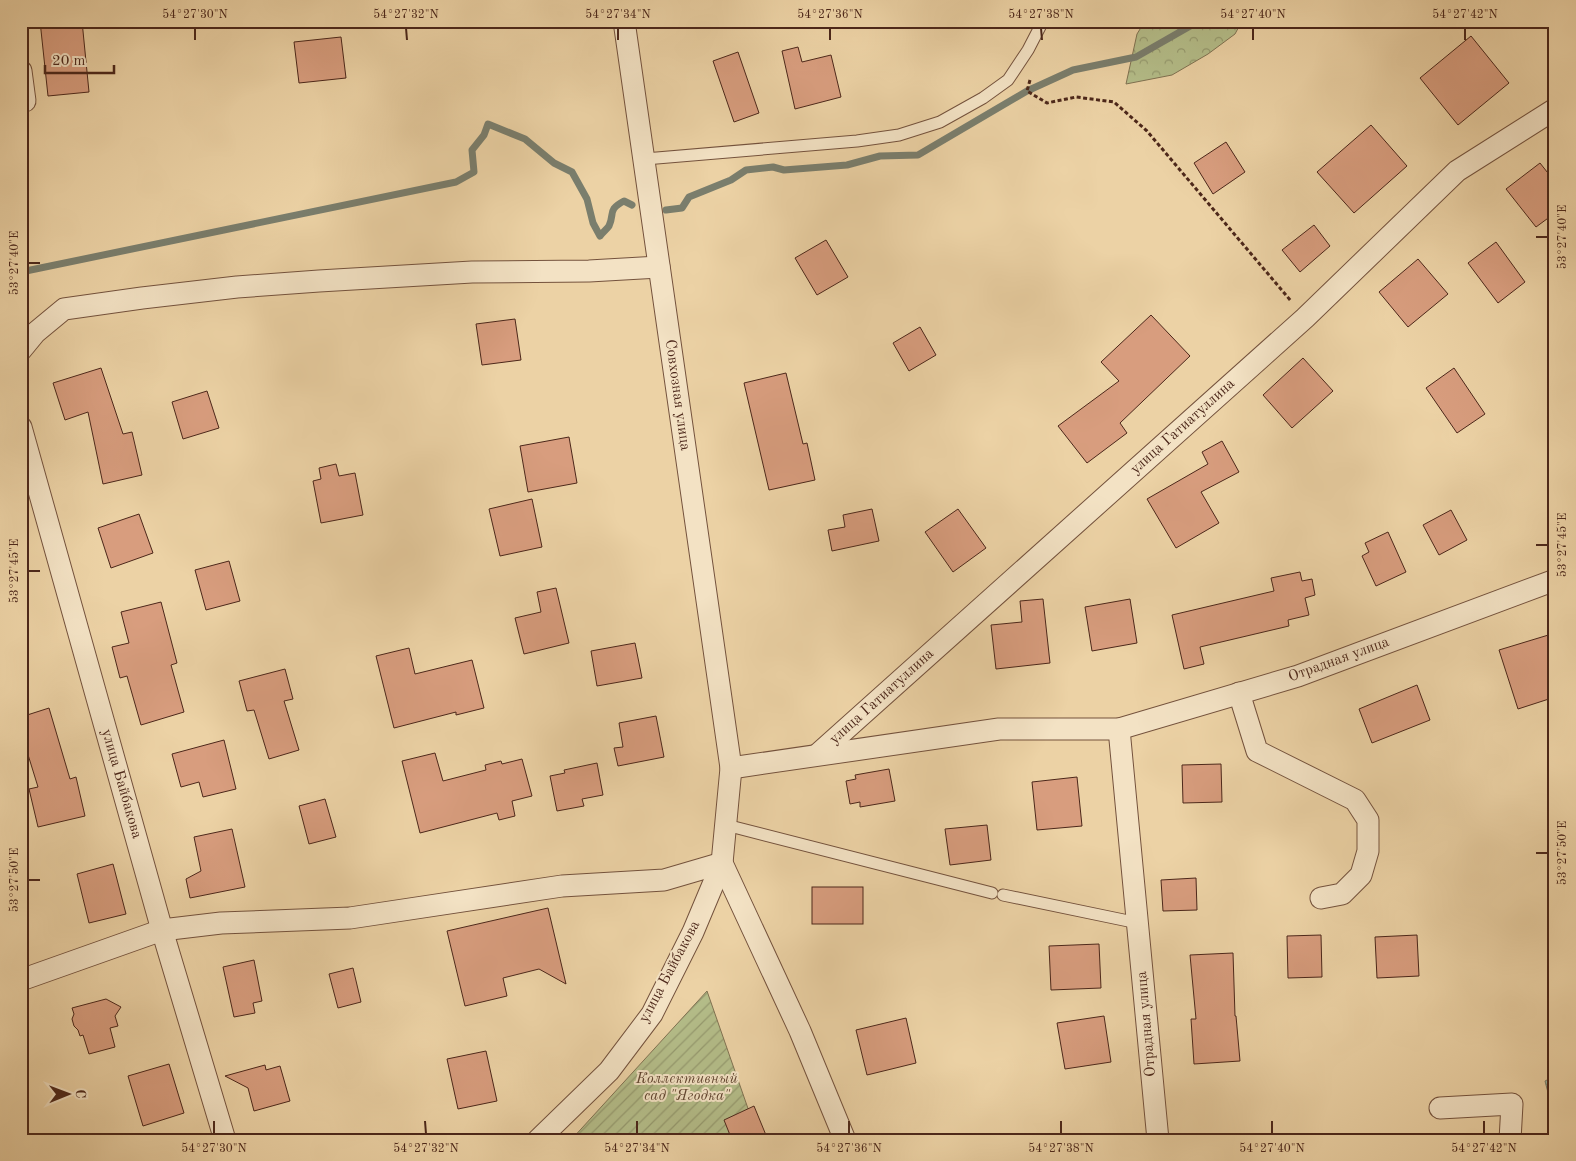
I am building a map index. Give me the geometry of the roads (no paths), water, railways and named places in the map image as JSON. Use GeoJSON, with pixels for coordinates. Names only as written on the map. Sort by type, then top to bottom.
{"type":"FeatureCollection","features":[{"type":"Feature","properties":{"kind":"street","name":"Совхозная улица"},"geometry":{"type":"LineString","coordinates":[[624,21],[731,768]]}},
{"type":"Feature","properties":{"kind":"street"},"geometry":{"type":"LineString","coordinates":[[21,71],[23,102]]}},
{"type":"Feature","properties":{"kind":"street","name":"улица Гатиатуллина"},"geometry":{"type":"LineString","coordinates":[[818,754],[1305,318],[1457,171],[1555,109]]}},
{"type":"Feature","properties":{"kind":"street"},"geometry":{"type":"LineString","coordinates":[[21,350],[35,333],[64,309],[142,298],[238,287],[329,280],[472,272],[589,271],[659,267]]}},
{"type":"Feature","properties":{"kind":"street","name":"улица Байбакова"},"geometry":{"type":"LineString","coordinates":[[21,427],[162,930],[225,1140]]}},
{"type":"Feature","properties":{"kind":"street","name":"Отрадная улица"},"geometry":{"type":"LineString","coordinates":[[731,768],[999,729],[1119,729],[1298,676],[1555,580]]}},
{"type":"Feature","properties":{"kind":"street"},"geometry":{"type":"LineString","coordinates":[[1239,694],[1257,751],[1355,800],[1368,820],[1368,851],[1361,874],[1342,894],[1321,898]]}},
{"type":"Feature","properties":{"kind":"street","name":"Отрадная улица"},"geometry":{"type":"LineString","coordinates":[[1119,729],[1158,1140]]}},
{"type":"Feature","properties":{"kind":"street","name":"улица Байбакова"},"geometry":{"type":"LineString","coordinates":[[538,1140],[609,1072],[652,1014],[694,932],[722,864],[731,768]]}},
{"type":"Feature","properties":{"kind":"street"},"geometry":{"type":"LineString","coordinates":[[21,980],[162,930],[221,923],[350,918],[562,886],[664,880],[722,864],[800,1031],[845,1140]]}},
{"type":"Feature","properties":{"kind":"street"},"geometry":{"type":"LineString","coordinates":[[1440,1108],[1512,1104],[1510,1140]]}},
{"type":"Feature","properties":{"kind":"lane"},"geometry":{"type":"LineString","coordinates":[[645,160],[857,141],[899,135],[940,122],[983,98],[1008,80],[1028,50],[1043,21]]}},
{"type":"Feature","properties":{"kind":"lane"},"geometry":{"type":"LineString","coordinates":[[726,824],[997,894],[1138,923]]}},
{"type":"Feature","properties":{"kind":"waterway"},"geometry":{"type":"LineString","coordinates":[[666,210],[682,208],[689,197],[731,180],[746,170],[773,167],[784,170],[847,165],[880,156],[918,155],[1027,91],[1073,70],[1136,57],[1199,21]]}},
{"type":"Feature","properties":{"kind":"waterway"},"geometry":{"type":"LineString","coordinates":[[21,272],[456,182],[474,172],[472,150],[484,135],[488,124],[525,139],[554,163],[572,172],[587,199],[593,223],[600,236],[609,226],[615,207],[624,201],[632,205]]}},
{"type":"Feature","properties":{"kind":"park label","name":"Коллективный сад \"Ягодка\""},"geometry":{"type":"Point","coordinates":[687,1088]}}]}
